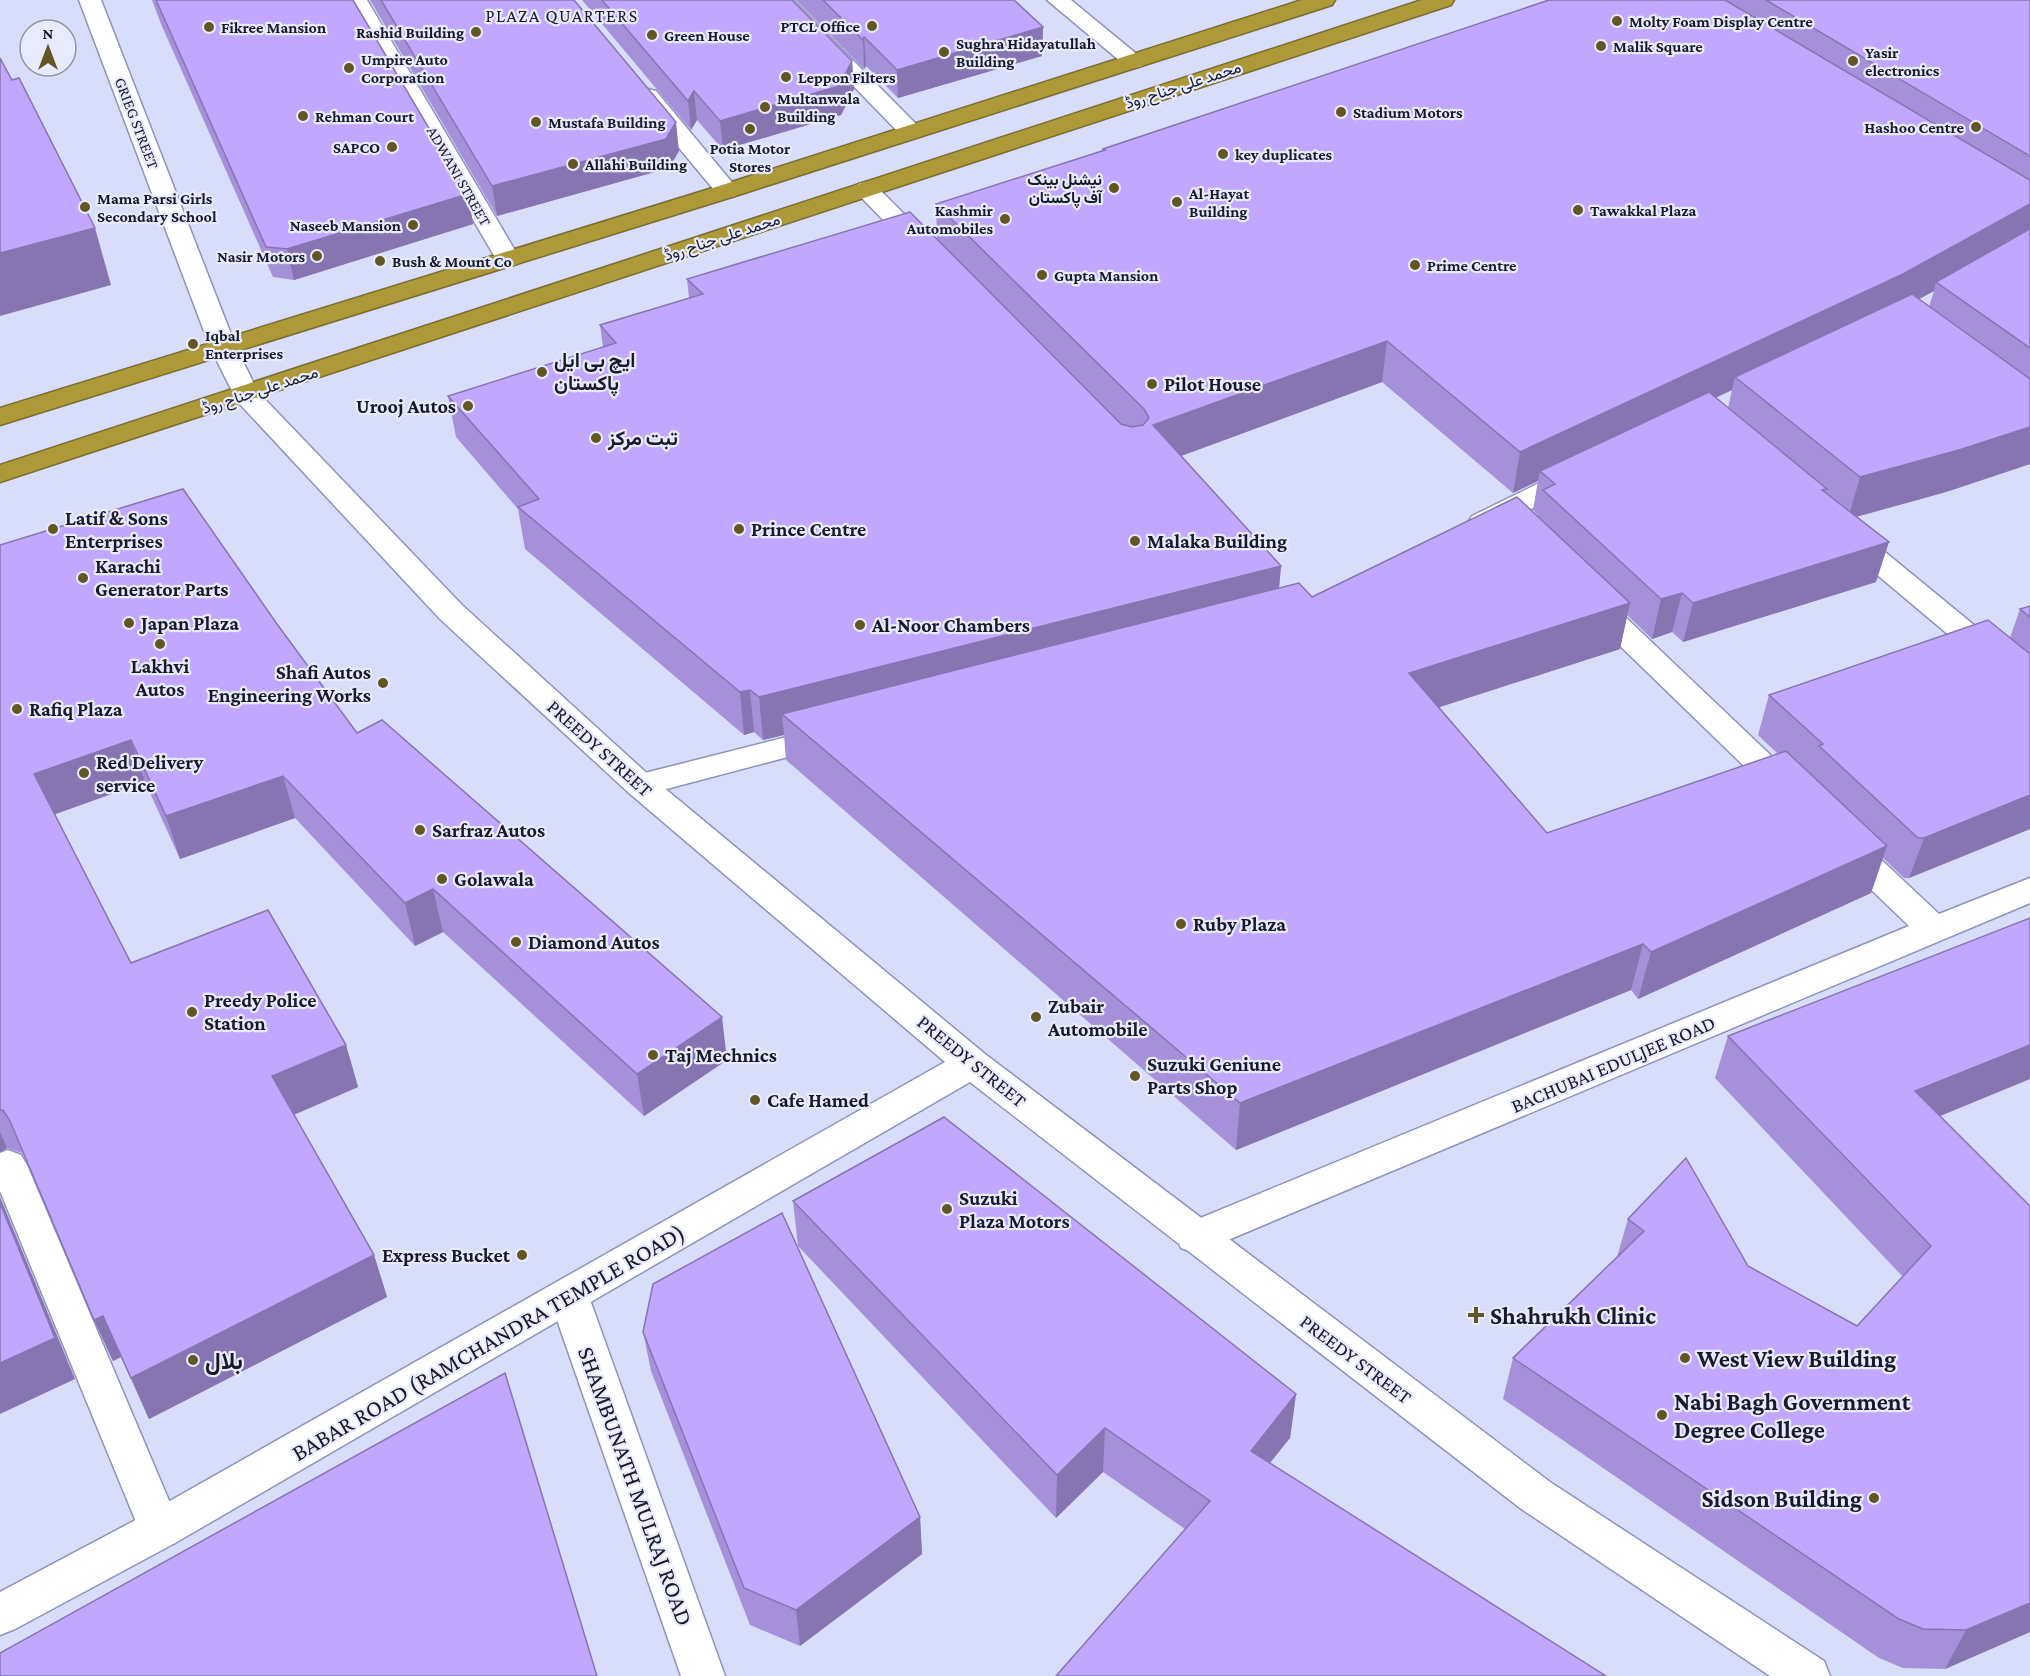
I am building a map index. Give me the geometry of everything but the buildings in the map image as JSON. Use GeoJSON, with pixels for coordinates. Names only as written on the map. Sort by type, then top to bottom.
{"type":"FeatureCollection","features":[{"type":"Feature","properties":{"kind":"highway","name":"محمد علی جناح روڈ"},"geometry":{"type":"LineString","coordinates":[[0,417],[728,190],[1324,0]]}},
{"type":"Feature","properties":{"kind":"highway","name":"محمد علی جناح روڈ"},"geometry":{"type":"LineString","coordinates":[[0,474],[1443,0]]}},
{"type":"Feature","properties":{"kind":"street","name":"GRIEG STREET"},"geometry":{"type":"LineString","coordinates":[[90,0],[224,347]]}},
{"type":"Feature","properties":{"kind":"street","name":"ADWANI STREET"},"geometry":{"type":"LineString","coordinates":[[356,0],[508,259]]}},
{"type":"Feature","properties":{"kind":"street"},"geometry":{"type":"LineString","coordinates":[[781,0],[910,131]]}},
{"type":"Feature","properties":{"kind":"street"},"geometry":{"type":"LineString","coordinates":[[1058,0],[1134,61]]}},
{"type":"Feature","properties":{"kind":"street"},"geometry":{"type":"LineString","coordinates":[[636,82],[728,190]]}},
{"type":"Feature","properties":{"kind":"street"},"geometry":{"type":"LineString","coordinates":[[866,189],[940,265]]}},
{"type":"Feature","properties":{"kind":"street","name":"PREEDY STREET"},"geometry":{"type":"LineString","coordinates":[[224,347],[246,395],[451,612],[640,785],[972,1064],[1195,1237],[1535,1495],[1808,1676]]}},
{"type":"Feature","properties":{"kind":"street"},"geometry":{"type":"LineString","coordinates":[[1457,535],[1595,467]]}},
{"type":"Feature","properties":{"kind":"street"},"geometry":{"type":"LineString","coordinates":[[1499,513],[1524,537]]}},
{"type":"Feature","properties":{"kind":"street"},"geometry":{"type":"LineString","coordinates":[[1830,521],[2030,687]]}},
{"type":"Feature","properties":{"kind":"street"},"geometry":{"type":"LineString","coordinates":[[1567,578],[1934,930]]}},
{"type":"Feature","properties":{"kind":"street"},"geometry":{"type":"LineString","coordinates":[[640,785],[859,728]]}},
{"type":"Feature","properties":{"kind":"street","name":"BACHUBAI EDULJEE ROAD"},"geometry":{"type":"LineString","coordinates":[[1195,1237],[2030,890]]}},
{"type":"Feature","properties":{"kind":"street","name":"BABAR ROAD (RAMCHANDRA TEMPLE ROAD)"},"geometry":{"type":"LineString","coordinates":[[0,1614],[160,1528],[568,1297],[972,1064]]}},
{"type":"Feature","properties":{"kind":"street"},"geometry":{"type":"LineString","coordinates":[[0,1168],[8,1165],[160,1528]]}},
{"type":"Feature","properties":{"kind":"street","name":"SHAMBUNATH MULRAJ ROAD"},"geometry":{"type":"LineString","coordinates":[[568,1297],[703,1676]]}},
{"type":"Feature","properties":{"kind":"place","name":"Molty Foam Display Centre"},"geometry":{"type":"Point","coordinates":[1617,21]}},
{"type":"Feature","properties":{"kind":"place","name":"PTCL Office"},"geometry":{"type":"Point","coordinates":[872,26]}},
{"type":"Feature","properties":{"kind":"place","name":"Fikree Mansion"},"geometry":{"type":"Point","coordinates":[209,27]}},
{"type":"Feature","properties":{"kind":"place","name":"Rashid Building"},"geometry":{"type":"Point","coordinates":[476,32]}},
{"type":"Feature","properties":{"kind":"place","name":"Green House"},"geometry":{"type":"Point","coordinates":[652,35]}},
{"type":"Feature","properties":{"kind":"place","name":"Malik Square"},"geometry":{"type":"Point","coordinates":[1601,46]}},
{"type":"Feature","properties":{"kind":"place","name":"Sughra Hidayatullah Building"},"geometry":{"type":"Point","coordinates":[944,52]}},
{"type":"Feature","properties":{"kind":"place","name":"Yasir electronics"},"geometry":{"type":"Point","coordinates":[1853,61]}},
{"type":"Feature","properties":{"kind":"place","name":"Umpire Auto Corporation"},"geometry":{"type":"Point","coordinates":[349,68]}},
{"type":"Feature","properties":{"kind":"place","name":"Leppon Filters"},"geometry":{"type":"Point","coordinates":[786,77]}},
{"type":"Feature","properties":{"kind":"place","name":"Multanwala Building"},"geometry":{"type":"Point","coordinates":[765,107]}},
{"type":"Feature","properties":{"kind":"place","name":"Stadium Motors"},"geometry":{"type":"Point","coordinates":[1341,112]}},
{"type":"Feature","properties":{"kind":"place","name":"Rehman Court"},"geometry":{"type":"Point","coordinates":[303,116]}},
{"type":"Feature","properties":{"kind":"place","name":"Mustafa Building"},"geometry":{"type":"Point","coordinates":[536,122]}},
{"type":"Feature","properties":{"kind":"place","name":"Hashoo Centre"},"geometry":{"type":"Point","coordinates":[1976,127]}},
{"type":"Feature","properties":{"kind":"place","name":"Potia Motor Stores"},"geometry":{"type":"Point","coordinates":[750,129]}},
{"type":"Feature","properties":{"kind":"place","name":"SAPCO"},"geometry":{"type":"Point","coordinates":[392,147]}},
{"type":"Feature","properties":{"kind":"place","name":"key duplicates"},"geometry":{"type":"Point","coordinates":[1223,154]}},
{"type":"Feature","properties":{"kind":"place","name":"Allahi Building"},"geometry":{"type":"Point","coordinates":[573,164]}},
{"type":"Feature","properties":{"kind":"place","name":"نیشنل بینک آف پاکستان"},"geometry":{"type":"Point","coordinates":[1114,188]}},
{"type":"Feature","properties":{"kind":"place","name":"Al-Hayat Building"},"geometry":{"type":"Point","coordinates":[1177,202]}},
{"type":"Feature","properties":{"kind":"place","name":"Mama Parsi Girls Secondary School"},"geometry":{"type":"Point","coordinates":[85,207]}},
{"type":"Feature","properties":{"kind":"place","name":"Tawakkal Plaza"},"geometry":{"type":"Point","coordinates":[1578,210]}},
{"type":"Feature","properties":{"kind":"place","name":"Kashmir Automobiles"},"geometry":{"type":"Point","coordinates":[1005,219]}},
{"type":"Feature","properties":{"kind":"place","name":"Naseeb Mansion"},"geometry":{"type":"Point","coordinates":[413,225]}},
{"type":"Feature","properties":{"kind":"place","name":"Nasir Motors"},"geometry":{"type":"Point","coordinates":[317,256]}},
{"type":"Feature","properties":{"kind":"place","name":"Bush & Mount Co"},"geometry":{"type":"Point","coordinates":[380,261]}},
{"type":"Feature","properties":{"kind":"place","name":"Prime Centre"},"geometry":{"type":"Point","coordinates":[1415,265]}},
{"type":"Feature","properties":{"kind":"place","name":"Gupta Mansion"},"geometry":{"type":"Point","coordinates":[1042,275]}},
{"type":"Feature","properties":{"kind":"place","name":"Iqbal Enterprises"},"geometry":{"type":"Point","coordinates":[193,344]}},
{"type":"Feature","properties":{"kind":"place","name":"ایچ بی ایل پاکستان"},"geometry":{"type":"Point","coordinates":[542,372]}},
{"type":"Feature","properties":{"kind":"place","name":"Pilot House"},"geometry":{"type":"Point","coordinates":[1152,384]}},
{"type":"Feature","properties":{"kind":"place","name":"Urooj Autos"},"geometry":{"type":"Point","coordinates":[468,406]}},
{"type":"Feature","properties":{"kind":"place","name":"تبت مرکز"},"geometry":{"type":"Point","coordinates":[596,438]}},
{"type":"Feature","properties":{"kind":"place","name":"Latif & Sons Enterprises"},"geometry":{"type":"Point","coordinates":[53,529]}},
{"type":"Feature","properties":{"kind":"place","name":"Prince Centre"},"geometry":{"type":"Point","coordinates":[739,529]}},
{"type":"Feature","properties":{"kind":"place","name":"Malaka Building"},"geometry":{"type":"Point","coordinates":[1135,541]}},
{"type":"Feature","properties":{"kind":"place","name":"Karachi Generator Parts"},"geometry":{"type":"Point","coordinates":[83,578]}},
{"type":"Feature","properties":{"kind":"place","name":"Japan Plaza"},"geometry":{"type":"Point","coordinates":[129,623]}},
{"type":"Feature","properties":{"kind":"place","name":"Al-Noor Chambers"},"geometry":{"type":"Point","coordinates":[860,625]}},
{"type":"Feature","properties":{"kind":"place","name":"Lakhvi Autos"},"geometry":{"type":"Point","coordinates":[160,644]}},
{"type":"Feature","properties":{"kind":"place","name":"Shafi Autos Engineering Works"},"geometry":{"type":"Point","coordinates":[383,683]}},
{"type":"Feature","properties":{"kind":"place","name":"Rafiq Plaza"},"geometry":{"type":"Point","coordinates":[17,709]}},
{"type":"Feature","properties":{"kind":"place","name":"Red Delivery service"},"geometry":{"type":"Point","coordinates":[84,773]}},
{"type":"Feature","properties":{"kind":"place","name":"Sarfraz Autos"},"geometry":{"type":"Point","coordinates":[420,830]}},
{"type":"Feature","properties":{"kind":"place","name":"Golawala"},"geometry":{"type":"Point","coordinates":[442,879]}},
{"type":"Feature","properties":{"kind":"place","name":"Ruby Plaza"},"geometry":{"type":"Point","coordinates":[1181,924]}},
{"type":"Feature","properties":{"kind":"place","name":"Diamond Autos"},"geometry":{"type":"Point","coordinates":[516,942]}},
{"type":"Feature","properties":{"kind":"place","name":"Preedy Police Station"},"geometry":{"type":"Point","coordinates":[192,1012]}},
{"type":"Feature","properties":{"kind":"place","name":"Zubair Automobile"},"geometry":{"type":"Point","coordinates":[1036,1017]}},
{"type":"Feature","properties":{"kind":"place","name":"Taj Mechnics"},"geometry":{"type":"Point","coordinates":[653,1055]}},
{"type":"Feature","properties":{"kind":"place","name":"Suzuki Geniune Parts Shop"},"geometry":{"type":"Point","coordinates":[1135,1076]}},
{"type":"Feature","properties":{"kind":"place","name":"Cafe Hamed"},"geometry":{"type":"Point","coordinates":[755,1100]}},
{"type":"Feature","properties":{"kind":"place","name":"Suzuki Plaza Motors"},"geometry":{"type":"Point","coordinates":[947,1209]}},
{"type":"Feature","properties":{"kind":"place","name":"Express Bucket"},"geometry":{"type":"Point","coordinates":[522,1255]}},
{"type":"Feature","properties":{"kind":"place","name":"Shahrukh Clinic"},"geometry":{"type":"Point","coordinates":[1476,1315]}},
{"type":"Feature","properties":{"kind":"place","name":"West View Building"},"geometry":{"type":"Point","coordinates":[1685,1358]}},
{"type":"Feature","properties":{"kind":"place","name":"بلال"},"geometry":{"type":"Point","coordinates":[193,1360]}},
{"type":"Feature","properties":{"kind":"place","name":"Nabi Bagh Government Degree College"},"geometry":{"type":"Point","coordinates":[1662,1415]}},
{"type":"Feature","properties":{"kind":"place","name":"Sidson Building"},"geometry":{"type":"Point","coordinates":[1874,1498]}},
{"type":"Feature","properties":{"kind":"district","name":"PLAZA QUARTERS"},"geometry":{"type":"Point","coordinates":[562,16]}}]}
